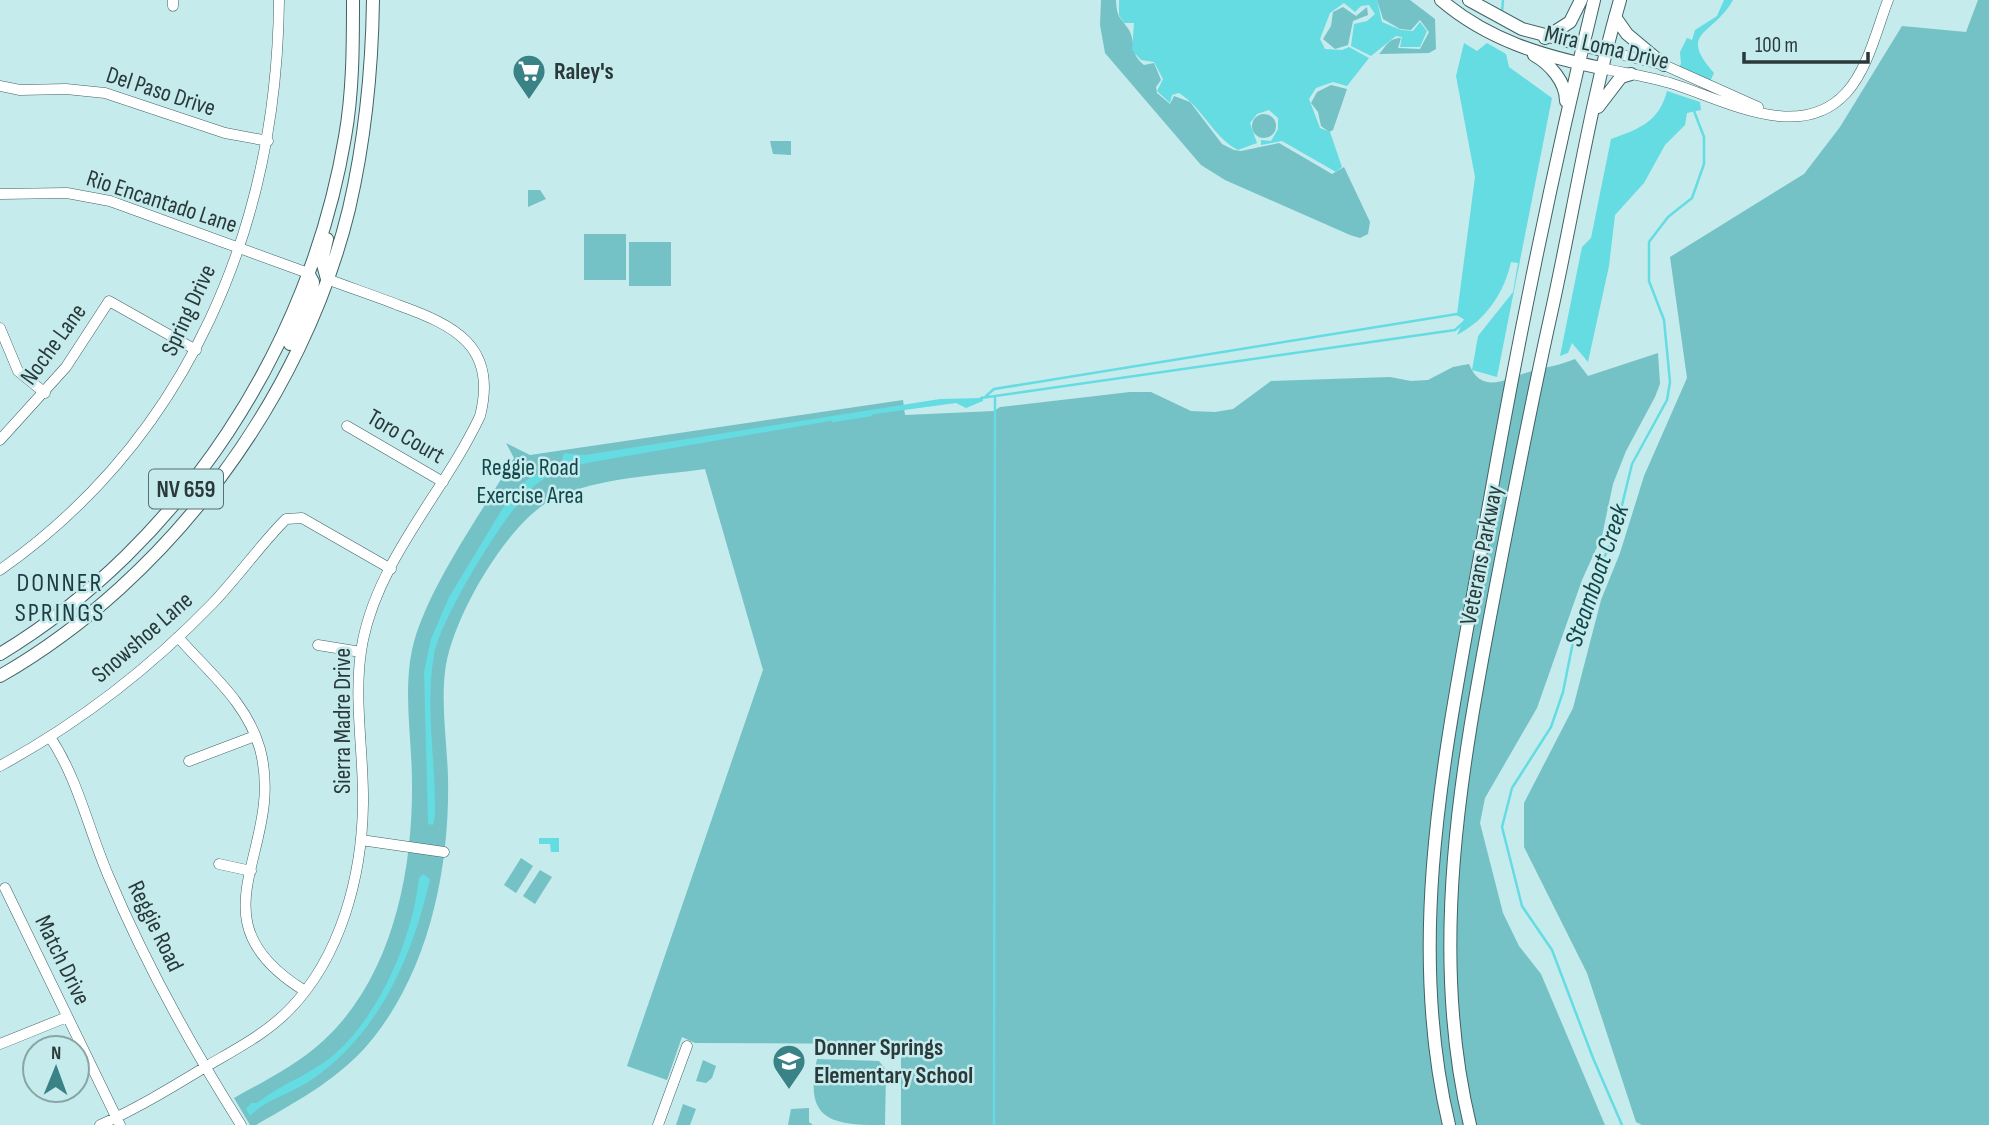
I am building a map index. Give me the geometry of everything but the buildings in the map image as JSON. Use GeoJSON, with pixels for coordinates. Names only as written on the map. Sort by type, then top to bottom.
{"type":"FeatureCollection","features":[{"type":"Feature","properties":{"kind":"main road","name":"NV 659"},"geometry":{"type":"LineString","coordinates":[[0,654],[67,607],[110,571],[184,493],[245,406],[290,318],[323,229],[344,143],[351,93],[353,0]]}},
{"type":"Feature","properties":{"kind":"main road","name":"NV 659"},"geometry":{"type":"LineString","coordinates":[[0,676],[59,637],[130,578],[201,502],[243,445],[266,406],[310,324],[348,211],[368,109],[373,0]]}},
{"type":"Feature","properties":{"kind":"main road","name":"Mira Loma Drive"},"geometry":{"type":"LineString","coordinates":[[1441,0],[1504,41],[1578,64],[1601,68]]}},
{"type":"Feature","properties":{"kind":"main road","name":"Mira Loma Drive"},"geometry":{"type":"LineString","coordinates":[[1469,0],[1512,25],[1545,37],[1606,51]]}},
{"type":"Feature","properties":{"kind":"main road"},"geometry":{"type":"LineString","coordinates":[[1545,37],[1570,22],[1581,0]]}},
{"type":"Feature","properties":{"kind":"main road","name":"Veterans Parkway"},"geometry":{"type":"LineString","coordinates":[[1449,1125],[1434,1037],[1429,948],[1431,867],[1446,747],[1504,417],[1566,114],[1594,0]]}},
{"type":"Feature","properties":{"kind":"main road","name":"Veterans Parkway"},"geometry":{"type":"LineString","coordinates":[[1470,1125],[1455,1033],[1450,947],[1452,870],[1469,736],[1530,410],[1601,68],[1620,0]]}},
{"type":"Feature","properties":{"kind":"main road"},"geometry":{"type":"LineString","coordinates":[[1615,17],[1627,34],[1669,68]]}},
{"type":"Feature","properties":{"kind":"main road"},"geometry":{"type":"LineString","coordinates":[[1521,48],[1540,59],[1563,84],[1566,114]]}},
{"type":"Feature","properties":{"kind":"main road"},"geometry":{"type":"LineString","coordinates":[[1592,117],[1621,77],[1631,74]]}},
{"type":"Feature","properties":{"kind":"main road"},"geometry":{"type":"LineString","coordinates":[[327,279],[322,261],[348,153],[344,143]]}},
{"type":"Feature","properties":{"kind":"main road"},"geometry":{"type":"LineString","coordinates":[[266,406],[264,394],[308,306],[313,282],[307,273]]}},
{"type":"Feature","properties":{"kind":"street","name":"Spring Drive"},"geometry":{"type":"LineString","coordinates":[[0,570],[65,517],[120,460],[166,399],[196,350],[217,306],[239,247],[268,141],[277,68],[279,0]]}},
{"type":"Feature","properties":{"kind":"street","name":"Mira Loma Drive"},"geometry":{"type":"LineString","coordinates":[[1601,68],[1668,82],[1774,115],[1806,116],[1833,104],[1845,93],[1863,63],[1888,0]]}},
{"type":"Feature","properties":{"kind":"street","name":"Mira Loma Drive"},"geometry":{"type":"LineString","coordinates":[[1606,51],[1669,68],[1710,83],[1774,115]]}},
{"type":"Feature","properties":{"kind":"street","name":"Del Paso Drive"},"geometry":{"type":"LineString","coordinates":[[0,86],[20,90],[66,89],[105,93],[225,133],[268,141]]}},
{"type":"Feature","properties":{"kind":"street","name":"Rio Encantado Lane"},"geometry":{"type":"LineString","coordinates":[[0,194],[46,192],[89,196],[307,273]]}},
{"type":"Feature","properties":{"kind":"street","name":"Sierra Madre Drive"},"geometry":{"type":"LineString","coordinates":[[100,1125],[118,1121],[258,1036],[289,1010],[322,966],[338,931],[353,882],[361,841],[364,787],[361,652],[373,604],[474,428],[483,404],[484,379],[476,353],[459,332],[447,323],[327,279]]}},
{"type":"Feature","properties":{"kind":"street","name":"Noche Lane"},"geometry":{"type":"LineString","coordinates":[[0,440],[45,393],[85,340],[108,301],[196,350]]}},
{"type":"Feature","properties":{"kind":"street"},"geometry":{"type":"LineString","coordinates":[[0,328],[18,372],[45,393]]}},
{"type":"Feature","properties":{"kind":"street","name":"Toro Court"},"geometry":{"type":"LineString","coordinates":[[347,426],[443,482]]}},
{"type":"Feature","properties":{"kind":"street","name":"Snowshoe Lane"},"geometry":{"type":"LineString","coordinates":[[0,765],[50,737],[118,689],[178,638],[234,580],[281,524],[292,517],[302,517],[391,569]]}},
{"type":"Feature","properties":{"kind":"street"},"geometry":{"type":"LineString","coordinates":[[178,638],[239,704],[255,736],[263,765],[265,800],[245,910],[254,945],[268,963],[305,991]]}},
{"type":"Feature","properties":{"kind":"street"},"geometry":{"type":"LineString","coordinates":[[318,645],[361,652]]}},
{"type":"Feature","properties":{"kind":"street"},"geometry":{"type":"LineString","coordinates":[[189,761],[255,736]]}},
{"type":"Feature","properties":{"kind":"street","name":"Reggie Road"},"geometry":{"type":"LineString","coordinates":[[50,737],[72,777],[115,890],[180,1022],[241,1125]]}},
{"type":"Feature","properties":{"kind":"street"},"geometry":{"type":"LineString","coordinates":[[361,841],[444,852]]}},
{"type":"Feature","properties":{"kind":"street"},"geometry":{"type":"LineString","coordinates":[[219,864],[251,871]]}},
{"type":"Feature","properties":{"kind":"street","name":"Match Drive"},"geometry":{"type":"LineString","coordinates":[[5,888],[118,1121]]}},
{"type":"Feature","properties":{"kind":"street"},"geometry":{"type":"LineString","coordinates":[[0,1044],[67,1017]]}},
{"type":"Feature","properties":{"kind":"street"},"geometry":{"type":"LineString","coordinates":[[658,1125],[687,1046]]}},
{"type":"Feature","properties":{"kind":"green space"},"geometry":{"type":"Polygon","coordinates":[[[1101,0],[1116,0],[1118,14],[1131,34],[1139,61],[1144,65],[1154,63],[1161,80],[1156,87],[1157,93],[1170,104],[1174,96],[1190,102],[1222,144],[1241,151],[1279,143],[1332,174],[1344,167],[1370,222],[1368,234],[1360,238],[1350,235],[1225,180],[1201,165],[1105,53],[1100,25],[1101,0]]]}},
{"type":"Feature","properties":{"kind":"green space"},"geometry":{"type":"Polygon","coordinates":[[[1377,0],[1410,0],[1435,19],[1436,49],[1429,53],[1379,54],[1390,41],[1397,38],[1401,38],[1398,48],[1420,49],[1429,32],[1420,20],[1411,30],[1400,29],[1383,19],[1377,0]]]}},
{"type":"Feature","properties":{"kind":"green space"},"geometry":{"type":"Polygon","coordinates":[[[1978,0],[1989,0],[1989,1125],[1642,1125],[1636,1122],[1587,973],[1524,847],[1524,803],[1573,708],[1601,600],[1620,553],[1644,476],[1687,378],[1670,257],[1804,174],[1840,127],[1902,26],[1966,32],[1978,0]]]}},
{"type":"Feature","properties":{"kind":"green space"},"geometry":{"type":"Polygon","coordinates":[[[1343,7],[1356,16],[1367,7],[1368,15],[1353,21],[1348,45],[1335,49],[1323,39],[1331,26],[1333,12],[1343,7]]]}},
{"type":"Feature","properties":{"kind":"green space"},"geometry":{"type":"Polygon","coordinates":[[[1331,85],[1347,89],[1333,130],[1329,132],[1321,126],[1318,112],[1311,103],[1317,92],[1331,85]]]}},
{"type":"Feature","properties":{"kind":"green space"},"geometry":{"type":"Polygon","coordinates":[[[1264,114],[1272,118],[1276,126],[1272,134],[1264,138],[1256,134],[1252,126],[1256,118],[1264,114]]]}},
{"type":"Feature","properties":{"kind":"green space"},"geometry":{"type":"Polygon","coordinates":[[[770,141],[791,141],[791,155],[773,154],[770,141]]]}},
{"type":"Feature","properties":{"kind":"green space"},"geometry":{"type":"Polygon","coordinates":[[[528,190],[540,190],[546,199],[528,207],[528,190]]]}},
{"type":"Feature","properties":{"kind":"green space"},"geometry":{"type":"Polygon","coordinates":[[[584,234],[626,234],[626,280],[584,280],[584,234]]]}},
{"type":"Feature","properties":{"kind":"green space"},"geometry":{"type":"Polygon","coordinates":[[[629,242],[671,242],[671,286],[629,286],[629,242]]]}},
{"type":"Feature","properties":{"kind":"green space","name":"Reggie Road Exercise Area"},"geometry":{"type":"Polygon","coordinates":[[[1658,353],[1660,384],[1626,451],[1613,484],[1602,536],[1582,580],[1537,708],[1485,798],[1480,823],[1503,913],[1519,946],[1541,974],[1605,1125],[901,1125],[901,1044],[695,1043],[682,1037],[667,1080],[627,1066],[763,670],[705,469],[628,478],[572,491],[537,510],[501,549],[470,600],[449,651],[444,698],[448,777],[445,845],[433,914],[409,979],[374,1037],[349,1064],[320,1087],[256,1125],[250,1125],[234,1098],[291,1065],[323,1041],[347,1015],[366,987],[382,955],[394,922],[408,852],[412,783],[408,683],[412,650],[429,603],[442,578],[514,458],[506,443],[530,455],[903,400],[905,415],[994,411],[1000,407],[1151,392],[1191,411],[1215,412],[1233,409],[1271,381],[1390,377],[1411,381],[1428,380],[1453,367],[1469,364],[1481,380],[1497,382],[1575,359],[1588,376],[1658,353]]]}},
{"type":"Feature","properties":{"kind":"green space"},"geometry":{"type":"Polygon","coordinates":[[[521,858],[533,866],[516,893],[504,885],[521,858]]]}},
{"type":"Feature","properties":{"kind":"green space"},"geometry":{"type":"Polygon","coordinates":[[[540,870],[552,877],[535,904],[523,896],[540,870]]]}},
{"type":"Feature","properties":{"kind":"green space"},"geometry":{"type":"Polygon","coordinates":[[[817,1059],[879,1061],[886,1070],[885,1125],[850,1124],[826,1116],[814,1096],[817,1059]]]}},
{"type":"Feature","properties":{"kind":"green space"},"geometry":{"type":"Polygon","coordinates":[[[703,1060],[716,1066],[712,1078],[706,1083],[696,1081],[703,1060]]]}},
{"type":"Feature","properties":{"kind":"green space"},"geometry":{"type":"Polygon","coordinates":[[[683,1104],[696,1109],[690,1125],[676,1125],[683,1104]]]}},
{"type":"Feature","properties":{"kind":"green space"},"geometry":{"type":"Polygon","coordinates":[[[809,1108],[809,1122],[813,1125],[788,1125],[791,1109],[809,1108]]]}},
{"type":"Feature","properties":{"kind":"shaded area"},"geometry":{"type":"Polygon","coordinates":[[[1119,0],[1377,0],[1382,22],[1401,30],[1413,31],[1420,22],[1427,31],[1420,47],[1400,47],[1402,37],[1396,36],[1371,56],[1351,46],[1354,24],[1367,21],[1375,14],[1369,5],[1361,6],[1355,12],[1344,3],[1330,13],[1320,39],[1325,49],[1342,50],[1349,47],[1369,58],[1347,86],[1333,82],[1316,88],[1309,99],[1320,128],[1330,132],[1342,167],[1336,172],[1282,141],[1261,145],[1261,140],[1271,141],[1278,129],[1278,118],[1269,110],[1257,114],[1250,123],[1257,143],[1238,150],[1222,138],[1195,106],[1179,93],[1172,95],[1170,103],[1157,91],[1163,79],[1154,62],[1141,60],[1132,50],[1134,23],[1124,23],[1119,15],[1119,0]]]}},
{"type":"Feature","properties":{"kind":"shaded area"},"geometry":{"type":"Polygon","coordinates":[[[1724,0],[1733,0],[1698,41],[1703,59],[1714,73],[1708,86],[1672,73],[1681,64],[1680,52],[1687,38],[1692,40],[1695,30],[1717,16],[1724,0]]]}},
{"type":"Feature","properties":{"kind":"shaded area"},"geometry":{"type":"Polygon","coordinates":[[[1464,43],[1477,51],[1487,43],[1506,54],[1509,67],[1552,98],[1497,377],[1472,370],[1478,336],[1513,292],[1518,263],[1511,262],[1504,284],[1485,313],[1477,322],[1457,335],[1464,319],[1457,314],[1475,177],[1456,76],[1464,43]]]}},
{"type":"Feature","properties":{"kind":"shaded area"},"geometry":{"type":"Polygon","coordinates":[[[1667,91],[1700,102],[1701,110],[1687,113],[1685,125],[1665,145],[1644,183],[1615,215],[1609,266],[1588,362],[1572,343],[1568,353],[1560,356],[1582,247],[1591,238],[1611,139],[1630,132],[1653,117],[1667,91]]]}},
{"type":"Feature","properties":{"kind":"shaded area"},"geometry":{"type":"Polygon","coordinates":[[[983,398],[983,401],[966,408],[956,403],[853,417],[598,461],[559,471],[538,483],[510,514],[477,563],[439,638],[434,655],[430,695],[435,815],[433,825],[428,824],[424,672],[431,639],[449,597],[509,498],[528,479],[561,462],[564,453],[585,455],[940,399],[983,398]]]}},
{"type":"Feature","properties":{"kind":"shaded area"},"geometry":{"type":"Polygon","coordinates":[[[539,838],[559,838],[559,852],[551,852],[550,844],[539,844],[539,838]]]}},
{"type":"Feature","properties":{"kind":"shaded area"},"geometry":{"type":"Polygon","coordinates":[[[423,874],[430,879],[414,936],[390,990],[375,1015],[358,1038],[314,1078],[264,1105],[250,1116],[246,1109],[251,1103],[257,1103],[330,1058],[364,1022],[401,952],[419,878],[423,874]]]}},
{"type":"Feature","properties":{"kind":"waterway"},"geometry":{"type":"LineString","coordinates":[[1502,12],[1503,0]]}},
{"type":"Feature","properties":{"kind":"waterway","name":"Steamboat Creek"},"geometry":{"type":"LineString","coordinates":[[1622,1125],[1552,950],[1522,906],[1502,827],[1512,788],[1551,727],[1563,692],[1579,612],[1615,534],[1632,464],[1667,400],[1670,382],[1664,320],[1649,281],[1649,242],[1668,217],[1692,198],[1704,164],[1704,137],[1694,111]]}},
{"type":"Feature","properties":{"kind":"waterway"},"geometry":{"type":"LineString","coordinates":[[986,396],[994,389],[1457,314],[1464,318]]}},
{"type":"Feature","properties":{"kind":"waterway"},"geometry":{"type":"LineString","coordinates":[[981,398],[1455,330],[1464,322]]}},
{"type":"Feature","properties":{"kind":"waterway"},"geometry":{"type":"LineString","coordinates":[[994,1125],[995,397]]}},
{"type":"Feature","properties":{"kind":"waterway"},"geometry":{"type":"LineString","coordinates":[[833,421],[871,415]]}},
{"type":"Feature","properties":{"kind":"place","name":"Raley's"},"geometry":{"type":"Point","coordinates":[529,101]}},
{"type":"Feature","properties":{"kind":"place","name":"Donner Springs Elementary School"},"geometry":{"type":"Point","coordinates":[789,1091]}},
{"type":"Feature","properties":{"kind":"district","name":"DONNER SPRINGS"},"geometry":{"type":"Point","coordinates":[60,597]}}]}
